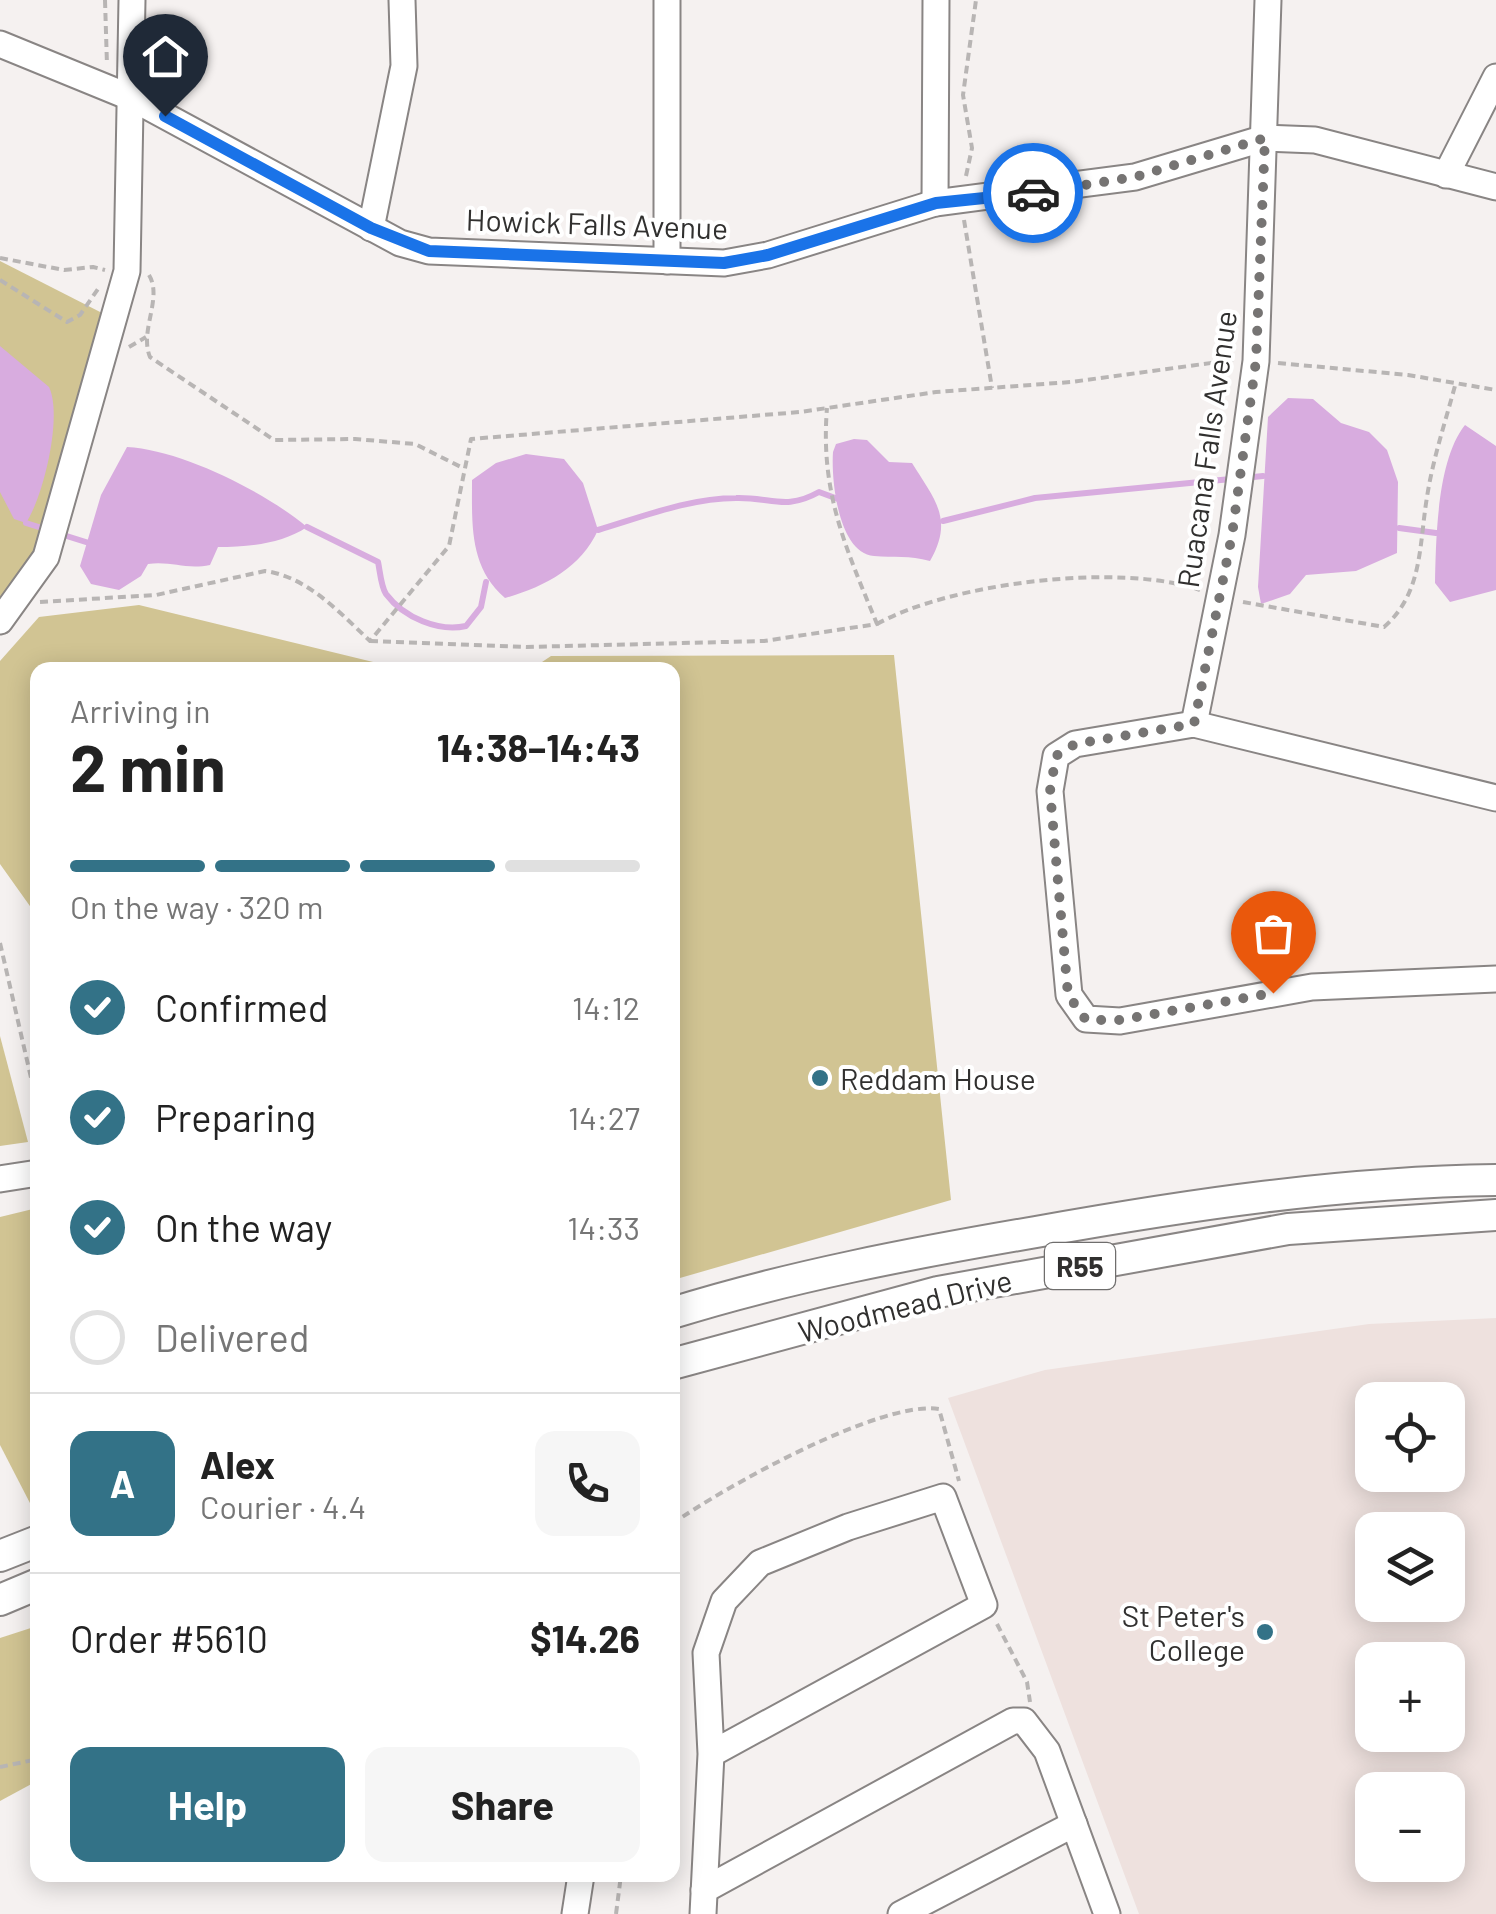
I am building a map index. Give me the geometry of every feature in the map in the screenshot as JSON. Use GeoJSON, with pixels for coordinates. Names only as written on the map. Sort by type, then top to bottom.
{"type":"FeatureCollection","features":[{"type":"Feature","properties":{"kind":"main road","name":"Woodmead Drive"},"geometry":{"type":"LineString","coordinates":[[680,1312],[882,1259],[1110,1219],[1354,1188],[1496,1180]]}},
{"type":"Feature","properties":{"kind":"main road","name":"Woodmead Drive"},"geometry":{"type":"LineString","coordinates":[[680,1362],[938,1292],[1288,1229],[1496,1215]]}},
{"type":"Feature","properties":{"kind":"main road"},"geometry":{"type":"LineString","coordinates":[[0,1556],[30,1543]]}},
{"type":"Feature","properties":{"kind":"main road"},"geometry":{"type":"LineString","coordinates":[[0,1600],[30,1587]]}},
{"type":"Feature","properties":{"kind":"street"},"geometry":{"type":"LineString","coordinates":[[0,621],[24,593],[46,557],[63,508],[115,271],[132,98],[132,0]]}},
{"type":"Feature","properties":{"kind":"street"},"geometry":{"type":"LineString","coordinates":[[371,228],[404,66],[402,0]]}},
{"type":"Feature","properties":{"kind":"street"},"geometry":{"type":"LineString","coordinates":[[667,0],[667,260]]}},
{"type":"Feature","properties":{"kind":"street"},"geometry":{"type":"LineString","coordinates":[[936,0],[936,203]]}},
{"type":"Feature","properties":{"kind":"street","name":"Ruacana Falls Avenue"},"geometry":{"type":"LineString","coordinates":[[1194,724],[1219,597],[1256,361],[1268,0]]}},
{"type":"Feature","properties":{"kind":"street","name":"Howick Falls Avenue"},"geometry":{"type":"LineString","coordinates":[[0,44],[132,98],[371,228],[429,251],[724,263],[768,255],[936,203],[1135,177],[1265,138],[1316,140],[1496,187]]}},
{"type":"Feature","properties":{"kind":"street"},"geometry":{"type":"LineString","coordinates":[[1446,175],[1496,77]]}},
{"type":"Feature","properties":{"kind":"street"},"geometry":{"type":"LineString","coordinates":[[1496,798],[1194,724],[1075,744],[1056,756],[1050,791],[1068,995],[1086,1020],[1120,1020],[1312,986],[1496,979]]}},
{"type":"Feature","properties":{"kind":"street"},"geometry":{"type":"LineString","coordinates":[[0,1179],[30,1175]]}},
{"type":"Feature","properties":{"kind":"street"},"geometry":{"type":"LineString","coordinates":[[703,1902],[711,1754],[706,1653],[724,1601],[760,1562],[929,1498],[943,1497],[984,1604],[711,1754]]}},
{"type":"Feature","properties":{"kind":"street"},"geometry":{"type":"LineString","coordinates":[[703,1902],[1013,1722],[1024,1721],[1046,1751],[1107,1914]]}},
{"type":"Feature","properties":{"kind":"street"},"geometry":{"type":"LineString","coordinates":[[901,1914],[1074,1824]]}},
{"type":"Feature","properties":{"kind":"street"},"geometry":{"type":"LineString","coordinates":[[575,1914],[581,1882]]}},
{"type":"Feature","properties":{"kind":"path"},"geometry":{"type":"LineString","coordinates":[[106,0],[106,87]]}},
{"type":"Feature","properties":{"kind":"path"},"geometry":{"type":"LineString","coordinates":[[104,254],[115,271]]}},
{"type":"Feature","properties":{"kind":"path"},"geometry":{"type":"LineString","coordinates":[[0,258],[64,270],[93,267],[148,274],[154,283],[146,338],[150,357],[264,435],[293,443],[354,439],[415,444],[463,468]]}},
{"type":"Feature","properties":{"kind":"path"},"geometry":{"type":"LineString","coordinates":[[0,280],[67,322],[80,315],[98,289]]}},
{"type":"Feature","properties":{"kind":"path"},"geometry":{"type":"LineString","coordinates":[[370,641],[449,546],[471,440],[827,408],[1227,360],[1456,382],[1496,390]]}},
{"type":"Feature","properties":{"kind":"path"},"geometry":{"type":"LineString","coordinates":[[24,593],[36,603],[156,595],[249,574],[281,573],[318,594],[370,641],[526,647],[744,641],[877,624],[900,611],[1010,584],[1120,576],[1171,580],[1219,597],[1384,628],[1404,610],[1418,569],[1427,495],[1456,382]]}},
{"type":"Feature","properties":{"kind":"path"},"geometry":{"type":"LineString","coordinates":[[827,408],[826,483],[832,510],[877,624]]}},
{"type":"Feature","properties":{"kind":"path"},"geometry":{"type":"LineString","coordinates":[[0,943],[30,1073]]}},
{"type":"Feature","properties":{"kind":"path"},"geometry":{"type":"LineString","coordinates":[[680,1518],[714,1494],[861,1425],[924,1406],[940,1409],[952,1442],[960,1483],[953,1524]]}},
{"type":"Feature","properties":{"kind":"path"},"geometry":{"type":"LineString","coordinates":[[984,1604],[1027,1682],[1030,1702],[1024,1721]]}},
{"type":"Feature","properties":{"kind":"path"},"geometry":{"type":"LineString","coordinates":[[0,1767],[30,1761]]}},
{"type":"Feature","properties":{"kind":"path"},"geometry":{"type":"LineString","coordinates":[[616,1914],[620,1882]]}},
{"type":"Feature","properties":{"kind":"shaded area"},"geometry":{"type":"Polygon","coordinates":[[[0,261],[106,315],[45,540],[0,602],[0,261]]]}},
{"type":"Feature","properties":{"kind":"shaded area"},"geometry":{"type":"Polygon","coordinates":[[[0,346],[49,387],[53,400],[49,457],[39,495],[26,523],[14,519],[0,492],[0,346]]]}},
{"type":"Feature","properties":{"kind":"shaded area"},"geometry":{"type":"Polygon","coordinates":[[[1288,398],[1313,399],[1341,423],[1369,432],[1387,450],[1398,482],[1397,553],[1356,571],[1306,575],[1290,594],[1261,604],[1258,587],[1268,417],[1288,398]]]}},
{"type":"Feature","properties":{"kind":"shaded area"},"geometry":{"type":"Polygon","coordinates":[[[1465,425],[1496,446],[1496,590],[1450,602],[1435,583],[1438,522],[1443,479],[1465,425]]]}},
{"type":"Feature","properties":{"kind":"shaded area"},"geometry":{"type":"Polygon","coordinates":[[[867,440],[889,462],[912,463],[928,488],[941,521],[941,533],[930,561],[874,556],[862,552],[852,542],[839,513],[833,452],[836,444],[867,440]]]}},
{"type":"Feature","properties":{"kind":"shaded area"},"geometry":{"type":"Polygon","coordinates":[[[127,447],[172,456],[222,475],[269,500],[307,527],[264,543],[218,547],[210,565],[148,564],[141,576],[119,590],[91,584],[80,566],[101,495],[127,447]]]}},
{"type":"Feature","properties":{"kind":"shaded area"},"geometry":{"type":"Polygon","coordinates":[[[526,454],[564,459],[583,483],[598,530],[582,555],[560,574],[505,598],[493,586],[479,559],[473,528],[472,480],[496,463],[526,454]]]}},
{"type":"Feature","properties":{"kind":"shaded area"},"geometry":{"type":"Polygon","coordinates":[[[139,605],[373,662],[30,662],[30,906],[0,864],[0,661],[39,617],[139,605]]]}},
{"type":"Feature","properties":{"kind":"shaded area","name":"Reddam House"},"geometry":{"type":"Polygon","coordinates":[[[894,655],[951,1200],[680,1278],[680,662],[542,662],[551,656],[894,655]]]}},
{"type":"Feature","properties":{"kind":"shaded area"},"geometry":{"type":"Polygon","coordinates":[[[0,1036],[28,1142],[0,1146],[0,1036]]]}},
{"type":"Feature","properties":{"kind":"shaded area"},"geometry":{"type":"Polygon","coordinates":[[[30,1210],[30,1503],[0,1445],[0,1217],[30,1210]]]}},
{"type":"Feature","properties":{"kind":"shaded area","name":"St Peter's College"},"geometry":{"type":"Polygon","coordinates":[[[1496,1318],[1496,1914],[1139,1914],[948,1398],[1045,1370],[1369,1324],[1496,1318]]]}},
{"type":"Feature","properties":{"kind":"shaded area"},"geometry":{"type":"Polygon","coordinates":[[[30,1628],[30,1785],[0,1801],[0,1638],[30,1628]]]}},
{"type":"Feature","properties":{"kind":"waterway"},"geometry":{"type":"LineString","coordinates":[[1244,478],[1263,476]]}},
{"type":"Feature","properties":{"kind":"waterway"},"geometry":{"type":"LineString","coordinates":[[943,521],[1035,498],[1231,479]]}},
{"type":"Feature","properties":{"kind":"waterway"},"geometry":{"type":"LineString","coordinates":[[598,530],[701,501],[749,498],[787,502],[819,492],[838,499]]}},
{"type":"Feature","properties":{"kind":"waterway"},"geometry":{"type":"LineString","coordinates":[[26,523],[45,529]]}},
{"type":"Feature","properties":{"kind":"waterway"},"geometry":{"type":"LineString","coordinates":[[307,527],[378,562],[384,591],[393,603],[434,625],[466,626],[481,607],[486,582]]}},
{"type":"Feature","properties":{"kind":"waterway"},"geometry":{"type":"LineString","coordinates":[[1399,528],[1436,533]]}},
{"type":"Feature","properties":{"kind":"waterway"},"geometry":{"type":"LineString","coordinates":[[57,533],[89,543]]}},
{"type":"Feature","properties":{"kind":"way so far"},"geometry":{"type":"LineString","coordinates":[[1033,193],[1135,177],[1265,138],[1256,361],[1232,535],[1194,724],[1075,744],[1056,756],[1050,791],[1068,995],[1086,1020],[1120,1020],[1273,993]]}},
{"type":"Feature","properties":{"kind":"place","name":"Reddam House"},"geometry":{"type":"Point","coordinates":[820,1078]}},
{"type":"Feature","properties":{"kind":"place","name":"St Peter's College"},"geometry":{"type":"Point","coordinates":[1265,1632]}},
{"type":"Feature","properties":{"kind":"route"},"geometry":{"type":"LineString","coordinates":[[165,116],[371,228],[429,251],[724,263],[768,255],[936,203],[1033,193]]}}]}
